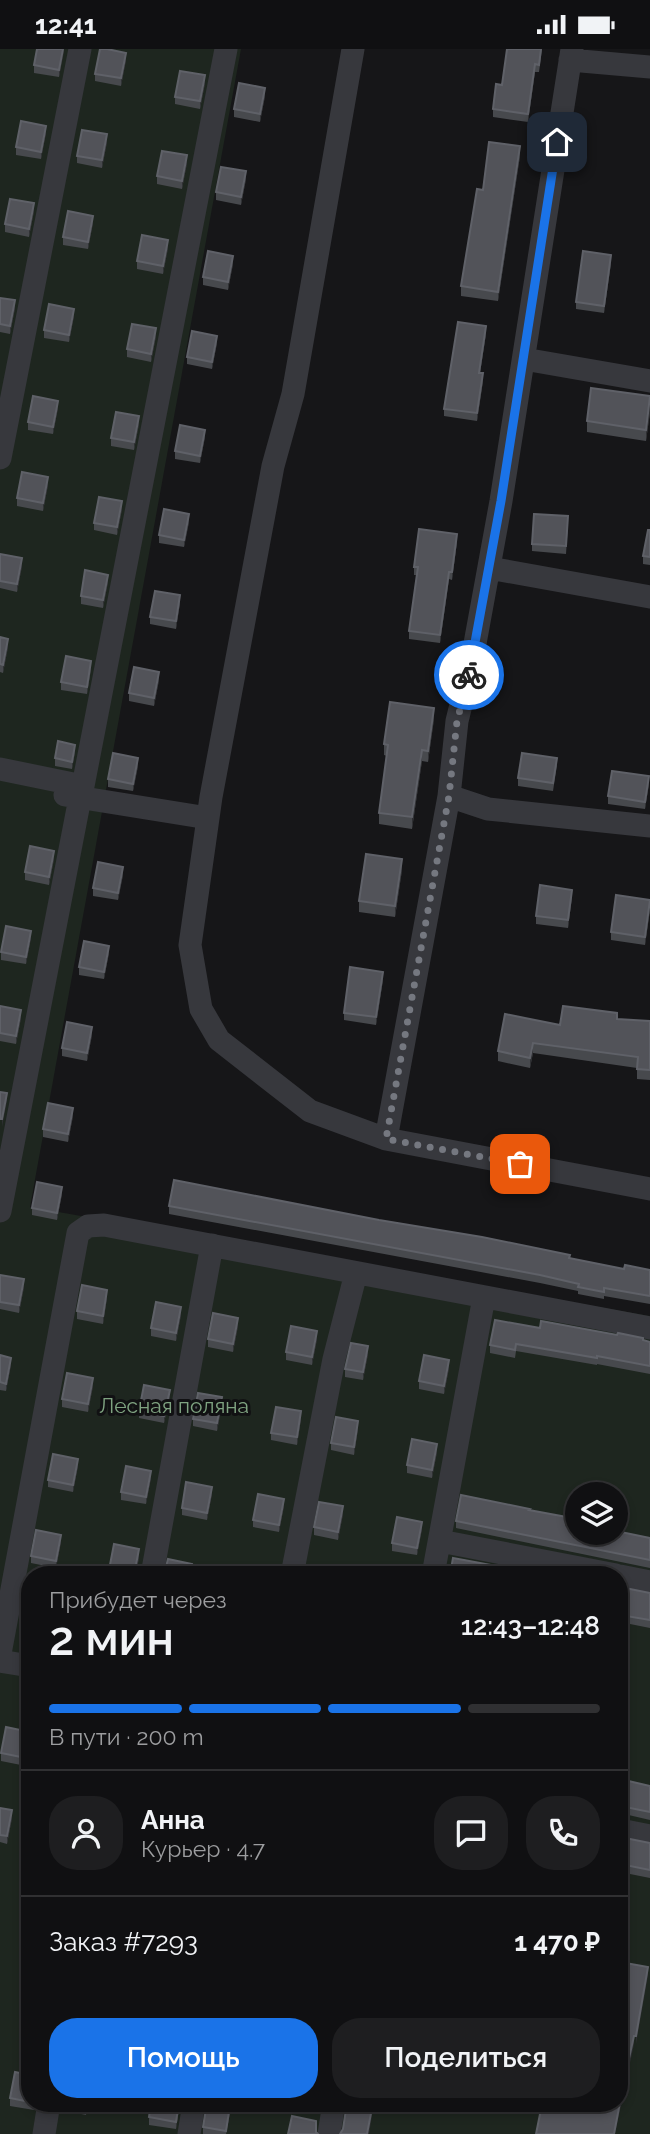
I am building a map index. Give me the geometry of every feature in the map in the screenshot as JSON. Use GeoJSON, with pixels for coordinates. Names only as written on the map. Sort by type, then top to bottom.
{"type":"FeatureCollection","features":[{"type":"Feature","properties":{"kind":"street"},"geometry":{"type":"LineString","coordinates":[[0,458],[80,49]]}},
{"type":"Feature","properties":{"kind":"street"},"geometry":{"type":"LineString","coordinates":[[0,769],[83,786],[226,49]]}},
{"type":"Feature","properties":{"kind":"street"},"geometry":{"type":"LineString","coordinates":[[353,49],[293,394],[274,467],[208,818],[190,945],[201,1009],[219,1040],[310,1111],[386,1139],[650,1189]]}},
{"type":"Feature","properties":{"kind":"street"},"geometry":{"type":"LineString","coordinates":[[386,1139],[449,796],[457,721],[472,660],[489,568],[571,55],[650,67]]}},
{"type":"Feature","properties":{"kind":"street"},"geometry":{"type":"LineString","coordinates":[[524,359],[650,381]]}},
{"type":"Feature","properties":{"kind":"street"},"geometry":{"type":"LineString","coordinates":[[489,568],[650,597]]}},
{"type":"Feature","properties":{"kind":"street"},"geometry":{"type":"LineString","coordinates":[[0,782],[80,798],[208,818]]}},
{"type":"Feature","properties":{"kind":"street"},"geometry":{"type":"LineString","coordinates":[[449,796],[488,809],[650,825]]}},
{"type":"Feature","properties":{"kind":"street"},"geometry":{"type":"LineString","coordinates":[[0,1211],[80,798]]}},
{"type":"Feature","properties":{"kind":"street"},"geometry":{"type":"LineString","coordinates":[[0,1654],[78,1233],[88,1226],[104,1225],[650,1328]]}},
{"type":"Feature","properties":{"kind":"street"},"geometry":{"type":"LineString","coordinates":[[154,1566],[212,1245]]}},
{"type":"Feature","properties":{"kind":"street"},"geometry":{"type":"LineString","coordinates":[[294,1566],[334,1359],[356,1273]]}},
{"type":"Feature","properties":{"kind":"street"},"geometry":{"type":"LineString","coordinates":[[435,1566],[484,1297]]}},
{"type":"Feature","properties":{"kind":"street"},"geometry":{"type":"LineString","coordinates":[[440,1541],[571,1566]]}},
{"type":"Feature","properties":{"kind":"street"},"geometry":{"type":"LineString","coordinates":[[628,1577],[650,1582]]}},
{"type":"Feature","properties":{"kind":"street"},"geometry":{"type":"LineString","coordinates":[[0,1661],[21,1664]]}},
{"type":"Feature","properties":{"kind":"street"},"geometry":{"type":"LineString","coordinates":[[628,1832],[650,1836]]}},
{"type":"Feature","properties":{"kind":"street"},"geometry":{"type":"LineString","coordinates":[[44,2134],[48,2112]]}},
{"type":"Feature","properties":{"kind":"street"},"geometry":{"type":"LineString","coordinates":[[189,2134],[193,2112]]}},
{"type":"Feature","properties":{"kind":"street"},"geometry":{"type":"LineString","coordinates":[[329,2134],[333,2112]]}},
{"type":"Feature","properties":{"kind":"green space","name":"Лесная поляна"},"geometry":{"type":"Polygon","coordinates":[[[0,49],[241,49],[30,1207],[650,1316],[650,2134],[0,2134],[0,49]]]}},
{"type":"Feature","properties":{"kind":"building"},"geometry":{"type":"Polygon","coordinates":[[[37,49],[63,49],[59,70],[34,65],[37,49]]]}},
{"type":"Feature","properties":{"kind":"building"},"geometry":{"type":"Polygon","coordinates":[[[100,49],[126,53],[121,78],[95,74],[100,49]]]}},
{"type":"Feature","properties":{"kind":"building"},"geometry":{"type":"Polygon","coordinates":[[[507,49],[541,49],[539,65],[535,64],[528,114],[493,109],[496,84],[502,85],[507,49]]]}},
{"type":"Feature","properties":{"kind":"building"},"geometry":{"type":"Polygon","coordinates":[[[180,71],[205,75],[200,101],[175,97],[180,71]]]}},
{"type":"Feature","properties":{"kind":"building"},"geometry":{"type":"Polygon","coordinates":[[[239,83],[265,88],[260,114],[234,109],[239,83]]]}},
{"type":"Feature","properties":{"kind":"building"},"geometry":{"type":"Polygon","coordinates":[[[21,121],[46,126],[41,152],[16,147],[21,121]]]}},
{"type":"Feature","properties":{"kind":"building"},"geometry":{"type":"Polygon","coordinates":[[[82,130],[107,134],[102,160],[77,156],[82,130]]]}},
{"type":"Feature","properties":{"kind":"building"},"geometry":{"type":"Polygon","coordinates":[[[489,142],[520,146],[498,292],[461,286],[477,189],[483,190],[489,142]]]}},
{"type":"Feature","properties":{"kind":"building"},"geometry":{"type":"Polygon","coordinates":[[[162,151],[187,155],[182,181],[157,176],[162,151]]]}},
{"type":"Feature","properties":{"kind":"building"},"geometry":{"type":"Polygon","coordinates":[[[221,167],[246,171],[241,197],[216,192],[221,167]]]}},
{"type":"Feature","properties":{"kind":"building"},"geometry":{"type":"Polygon","coordinates":[[[10,199],[34,203],[29,229],[5,224],[10,199]]]}},
{"type":"Feature","properties":{"kind":"building"},"geometry":{"type":"Polygon","coordinates":[[[68,211],[93,216],[88,242],[63,237],[68,211]]]}},
{"type":"Feature","properties":{"kind":"building"},"geometry":{"type":"Polygon","coordinates":[[[142,235],[168,240],[163,266],[137,261],[142,235]]]}},
{"type":"Feature","properties":{"kind":"building"},"geometry":{"type":"Polygon","coordinates":[[[208,251],[233,256],[228,282],[203,277],[208,251]]]}},
{"type":"Feature","properties":{"kind":"building"},"geometry":{"type":"Polygon","coordinates":[[[583,251],[611,255],[604,306],[576,302],[583,251]]]}},
{"type":"Feature","properties":{"kind":"building"},"geometry":{"type":"Polygon","coordinates":[[[0,298],[15,300],[10,326],[0,324],[0,298]]]}},
{"type":"Feature","properties":{"kind":"building"},"geometry":{"type":"Polygon","coordinates":[[[49,304],[74,309],[69,335],[44,330],[49,304]]]}},
{"type":"Feature","properties":{"kind":"building"},"geometry":{"type":"Polygon","coordinates":[[[458,322],[486,326],[479,373],[483,373],[477,413],[444,409],[458,322]]]}},
{"type":"Feature","properties":{"kind":"building"},"geometry":{"type":"Polygon","coordinates":[[[132,324],[156,328],[151,354],[127,349],[132,324]]]}},
{"type":"Feature","properties":{"kind":"building"},"geometry":{"type":"Polygon","coordinates":[[[192,331],[217,336],[212,362],[187,357],[192,331]]]}},
{"type":"Feature","properties":{"kind":"building"},"geometry":{"type":"Polygon","coordinates":[[[591,388],[650,396],[646,430],[587,421],[591,388]]]}},
{"type":"Feature","properties":{"kind":"building"},"geometry":{"type":"Polygon","coordinates":[[[33,396],[58,401],[53,427],[28,422],[33,396]]]}},
{"type":"Feature","properties":{"kind":"building"},"geometry":{"type":"Polygon","coordinates":[[[116,412],[139,416],[134,442],[111,438],[116,412]]]}},
{"type":"Feature","properties":{"kind":"building"},"geometry":{"type":"Polygon","coordinates":[[[180,425],[205,430],[200,456],[175,451],[180,425]]]}},
{"type":"Feature","properties":{"kind":"building"},"geometry":{"type":"Polygon","coordinates":[[[22,472],[48,477],[43,503],[17,498],[22,472]]]}},
{"type":"Feature","properties":{"kind":"building"},"geometry":{"type":"Polygon","coordinates":[[[99,497],[122,501],[117,527],[94,523],[99,497]]]}},
{"type":"Feature","properties":{"kind":"building"},"geometry":{"type":"Polygon","coordinates":[[[164,509],[189,514],[184,540],[159,535],[164,509]]]}},
{"type":"Feature","properties":{"kind":"building"},"geometry":{"type":"Polygon","coordinates":[[[534,514],[568,516],[566,546],[532,544],[534,514]]]}},
{"type":"Feature","properties":{"kind":"building"},"geometry":{"type":"Polygon","coordinates":[[[419,529],[457,534],[440,635],[409,631],[418,567],[414,567],[419,529]]]}},
{"type":"Feature","properties":{"kind":"building"},"geometry":{"type":"Polygon","coordinates":[[[650,530],[650,557],[643,556],[650,530]]]}},
{"type":"Feature","properties":{"kind":"building"},"geometry":{"type":"Polygon","coordinates":[[[0,554],[22,558],[17,584],[0,581],[0,554]]]}},
{"type":"Feature","properties":{"kind":"building"},"geometry":{"type":"Polygon","coordinates":[[[85,570],[108,575],[103,600],[81,596],[85,570]]]}},
{"type":"Feature","properties":{"kind":"building"},"geometry":{"type":"Polygon","coordinates":[[[155,591],[180,595],[176,621],[150,617],[155,591]]]}},
{"type":"Feature","properties":{"kind":"building"},"geometry":{"type":"Polygon","coordinates":[[[0,637],[8,639],[3,665],[0,664],[0,637]]]}},
{"type":"Feature","properties":{"kind":"building"},"geometry":{"type":"Polygon","coordinates":[[[66,656],[91,661],[87,687],[61,682],[66,656]]]}},
{"type":"Feature","properties":{"kind":"building"},"geometry":{"type":"Polygon","coordinates":[[[134,667],[159,672],[154,698],[129,693],[134,667]]]}},
{"type":"Feature","properties":{"kind":"building"},"geometry":{"type":"Polygon","coordinates":[[[390,702],[434,708],[428,751],[422,750],[412,817],[379,813],[388,745],[384,744],[390,702]]]}},
{"type":"Feature","properties":{"kind":"building"},"geometry":{"type":"Polygon","coordinates":[[[58,741],[75,745],[72,762],[55,758],[58,741]]]}},
{"type":"Feature","properties":{"kind":"building"},"geometry":{"type":"Polygon","coordinates":[[[113,753],[138,758],[133,784],[108,779],[113,753]]]}},
{"type":"Feature","properties":{"kind":"building"},"geometry":{"type":"Polygon","coordinates":[[[522,753],[557,758],[553,783],[518,778],[522,753]]]}},
{"type":"Feature","properties":{"kind":"building"},"geometry":{"type":"Polygon","coordinates":[[[612,771],[649,776],[645,802],[608,796],[612,771]]]}},
{"type":"Feature","properties":{"kind":"building"},"geometry":{"type":"Polygon","coordinates":[[[30,846],[54,851],[49,877],[25,872],[30,846]]]}},
{"type":"Feature","properties":{"kind":"building"},"geometry":{"type":"Polygon","coordinates":[[[366,854],[402,859],[395,906],[359,901],[366,854]]]}},
{"type":"Feature","properties":{"kind":"building"},"geometry":{"type":"Polygon","coordinates":[[[98,862],[123,867],[118,893],[93,888],[98,862]]]}},
{"type":"Feature","properties":{"kind":"building"},"geometry":{"type":"Polygon","coordinates":[[[540,885],[572,890],[568,920],[536,916],[540,885]]]}},
{"type":"Feature","properties":{"kind":"building"},"geometry":{"type":"Polygon","coordinates":[[[616,895],[650,900],[645,937],[611,932],[616,895]]]}},
{"type":"Feature","properties":{"kind":"building"},"geometry":{"type":"Polygon","coordinates":[[[6,926],[31,931],[26,957],[1,952],[6,926]]]}},
{"type":"Feature","properties":{"kind":"building"},"geometry":{"type":"Polygon","coordinates":[[[84,941],[109,946],[104,972],[79,967],[84,941]]]}},
{"type":"Feature","properties":{"kind":"building"},"geometry":{"type":"Polygon","coordinates":[[[350,967],[383,972],[376,1017],[344,1013],[350,967]]]}},
{"type":"Feature","properties":{"kind":"building"},"geometry":{"type":"Polygon","coordinates":[[[0,1006],[21,1010],[16,1036],[0,1033],[0,1006]]]}},
{"type":"Feature","properties":{"kind":"building"},"geometry":{"type":"Polygon","coordinates":[[[563,1006],[617,1013],[617,1019],[650,1021],[650,1070],[637,1069],[638,1057],[533,1043],[530,1058],[498,1051],[505,1014],[560,1025],[563,1006]]]}},
{"type":"Feature","properties":{"kind":"building"},"geometry":{"type":"Polygon","coordinates":[[[67,1022],[92,1027],[87,1053],[62,1048],[67,1022]]]}},
{"type":"Feature","properties":{"kind":"building"},"geometry":{"type":"Polygon","coordinates":[[[0,1092],[7,1093],[2,1119],[0,1119],[0,1092]]]}},
{"type":"Feature","properties":{"kind":"building"},"geometry":{"type":"Polygon","coordinates":[[[48,1103],[73,1108],[68,1134],[43,1129],[48,1103]]]}},
{"type":"Feature","properties":{"kind":"building"},"geometry":{"type":"Polygon","coordinates":[[[174,1180],[482,1237],[624,1269],[625,1265],[650,1270],[650,1296],[604,1288],[604,1292],[540,1275],[169,1206],[174,1180]]]}},
{"type":"Feature","properties":{"kind":"building"},"geometry":{"type":"Polygon","coordinates":[[[37,1182],[62,1187],[57,1213],[32,1208],[37,1182]]]}},
{"type":"Feature","properties":{"kind":"building"},"geometry":{"type":"Polygon","coordinates":[[[0,1275],[24,1279],[19,1305],[0,1302],[0,1275]]]}},
{"type":"Feature","properties":{"kind":"building"},"geometry":{"type":"Polygon","coordinates":[[[82,1285],[107,1290],[103,1316],[77,1311],[82,1285]]]}},
{"type":"Feature","properties":{"kind":"building"},"geometry":{"type":"Polygon","coordinates":[[[156,1302],[181,1307],[176,1333],[151,1328],[156,1302]]]}},
{"type":"Feature","properties":{"kind":"building"},"geometry":{"type":"Polygon","coordinates":[[[213,1313],[238,1318],[233,1344],[208,1339],[213,1313]]]}},
{"type":"Feature","properties":{"kind":"building"},"geometry":{"type":"Polygon","coordinates":[[[495,1320],[540,1328],[541,1321],[643,1338],[650,1342],[650,1366],[516,1344],[515,1350],[490,1345],[495,1320]]]}},
{"type":"Feature","properties":{"kind":"building"},"geometry":{"type":"Polygon","coordinates":[[[291,1326],[317,1331],[312,1357],[286,1352],[291,1326]]]}},
{"type":"Feature","properties":{"kind":"building"},"geometry":{"type":"Polygon","coordinates":[[[351,1343],[368,1346],[363,1372],[345,1369],[351,1343]]]}},
{"type":"Feature","properties":{"kind":"building"},"geometry":{"type":"Polygon","coordinates":[[[0,1355],[11,1358],[6,1384],[0,1382],[0,1355]]]}},
{"type":"Feature","properties":{"kind":"building"},"geometry":{"type":"Polygon","coordinates":[[[424,1355],[449,1360],[444,1386],[419,1381],[424,1355]]]}},
{"type":"Feature","properties":{"kind":"building"},"geometry":{"type":"Polygon","coordinates":[[[67,1373],[93,1378],[88,1404],[62,1399],[67,1373]]]}},
{"type":"Feature","properties":{"kind":"building"},"geometry":{"type":"Polygon","coordinates":[[[144,1385],[170,1390],[164,1416],[139,1411],[144,1385]]]}},
{"type":"Feature","properties":{"kind":"building"},"geometry":{"type":"Polygon","coordinates":[[[198,1393],[222,1397],[217,1423],[193,1419],[198,1393]]]}},
{"type":"Feature","properties":{"kind":"building"},"geometry":{"type":"Polygon","coordinates":[[[276,1407],[301,1411],[297,1437],[271,1433],[276,1407]]]}},
{"type":"Feature","properties":{"kind":"building"},"geometry":{"type":"Polygon","coordinates":[[[336,1417],[358,1421],[354,1447],[331,1443],[336,1417]]]}},
{"type":"Feature","properties":{"kind":"building"},"geometry":{"type":"Polygon","coordinates":[[[412,1439],[437,1444],[432,1470],[407,1465],[412,1439]]]}},
{"type":"Feature","properties":{"kind":"building"},"geometry":{"type":"Polygon","coordinates":[[[53,1454],[78,1459],[73,1485],[48,1480],[53,1454]]]}},
{"type":"Feature","properties":{"kind":"building"},"geometry":{"type":"Polygon","coordinates":[[[126,1466],[151,1471],[146,1497],[121,1492],[126,1466]]]}},
{"type":"Feature","properties":{"kind":"building"},"geometry":{"type":"Polygon","coordinates":[[[186,1482],[212,1487],[207,1513],[182,1508],[186,1482]]]}},
{"type":"Feature","properties":{"kind":"building"},"geometry":{"type":"Polygon","coordinates":[[[258,1494],[284,1499],[279,1525],[253,1520],[258,1494]]]}},
{"type":"Feature","properties":{"kind":"building"},"geometry":{"type":"Polygon","coordinates":[[[461,1495],[565,1517],[565,1543],[456,1521],[461,1495]]]}},
{"type":"Feature","properties":{"kind":"building"},"geometry":{"type":"Polygon","coordinates":[[[319,1502],[343,1506],[338,1532],[314,1527],[319,1502]]]}},
{"type":"Feature","properties":{"kind":"building"},"geometry":{"type":"Polygon","coordinates":[[[397,1517],[422,1522],[417,1548],[392,1543],[397,1517]]]}},
{"type":"Feature","properties":{"kind":"building"},"geometry":{"type":"Polygon","coordinates":[[[36,1530],[61,1535],[56,1561],[31,1556],[36,1530]]]}},
{"type":"Feature","properties":{"kind":"building"},"geometry":{"type":"Polygon","coordinates":[[[628,1533],[650,1538],[650,1560],[575,1545],[628,1545],[628,1533]]]}},
{"type":"Feature","properties":{"kind":"building"},"geometry":{"type":"Polygon","coordinates":[[[114,1544],[139,1549],[136,1566],[110,1566],[114,1544]]]}},
{"type":"Feature","properties":{"kind":"building"},"geometry":{"type":"Polygon","coordinates":[[[453,1558],[496,1566],[452,1566],[453,1558]]]}},
{"type":"Feature","properties":{"kind":"building"},"geometry":{"type":"Polygon","coordinates":[[[168,1559],[192,1564],[192,1566],[166,1566],[168,1559]]]}},
{"type":"Feature","properties":{"kind":"building"},"geometry":{"type":"Polygon","coordinates":[[[628,1589],[650,1593],[650,1620],[628,1616],[628,1589]]]}},
{"type":"Feature","properties":{"kind":"building"},"geometry":{"type":"Polygon","coordinates":[[[6,1727],[21,1730],[21,1757],[1,1753],[6,1727]]]}},
{"type":"Feature","properties":{"kind":"building"},"geometry":{"type":"Polygon","coordinates":[[[628,1781],[650,1786],[650,1812],[628,1808],[628,1781]]]}},
{"type":"Feature","properties":{"kind":"building"},"geometry":{"type":"Polygon","coordinates":[[[0,1808],[12,1810],[7,1836],[0,1835],[0,1808]]]}},
{"type":"Feature","properties":{"kind":"building"},"geometry":{"type":"Polygon","coordinates":[[[628,1839],[650,1843],[650,1870],[628,1866],[628,1839]]]}},
{"type":"Feature","properties":{"kind":"building"},"geometry":{"type":"Polygon","coordinates":[[[628,1963],[648,1967],[628,2063],[628,1963]]]}},
{"type":"Feature","properties":{"kind":"building"},"geometry":{"type":"Polygon","coordinates":[[[15,2072],[21,2073],[21,2100],[10,2098],[15,2072]]]}},
{"type":"Feature","properties":{"kind":"building"},"geometry":{"type":"Polygon","coordinates":[[[150,2112],[178,2112],[176,2122],[149,2117],[150,2112]]]}},
{"type":"Feature","properties":{"kind":"building"},"geometry":{"type":"Polygon","coordinates":[[[206,2112],[229,2112],[226,2131],[203,2127],[206,2112]]]}},
{"type":"Feature","properties":{"kind":"building"},"geometry":{"type":"Polygon","coordinates":[[[346,2112],[371,2112],[367,2134],[340,2134],[346,2112]]]}},
{"type":"Feature","properties":{"kind":"building"},"geometry":{"type":"Polygon","coordinates":[[[540,2112],[618,2112],[614,2134],[536,2134],[540,2112]]]}},
{"type":"Feature","properties":{"kind":"building"},"geometry":{"type":"Polygon","coordinates":[[[292,2116],[316,2121],[318,2134],[288,2134],[292,2116]]]}},
{"type":"Feature","properties":{"kind":"way so far"},"geometry":{"type":"LineString","coordinates":[[469,675],[457,721],[449,796],[386,1139],[520,1164]]}},
{"type":"Feature","properties":{"kind":"route"},"geometry":{"type":"LineString","coordinates":[[469,675],[501,501],[557,142]]}}]}
